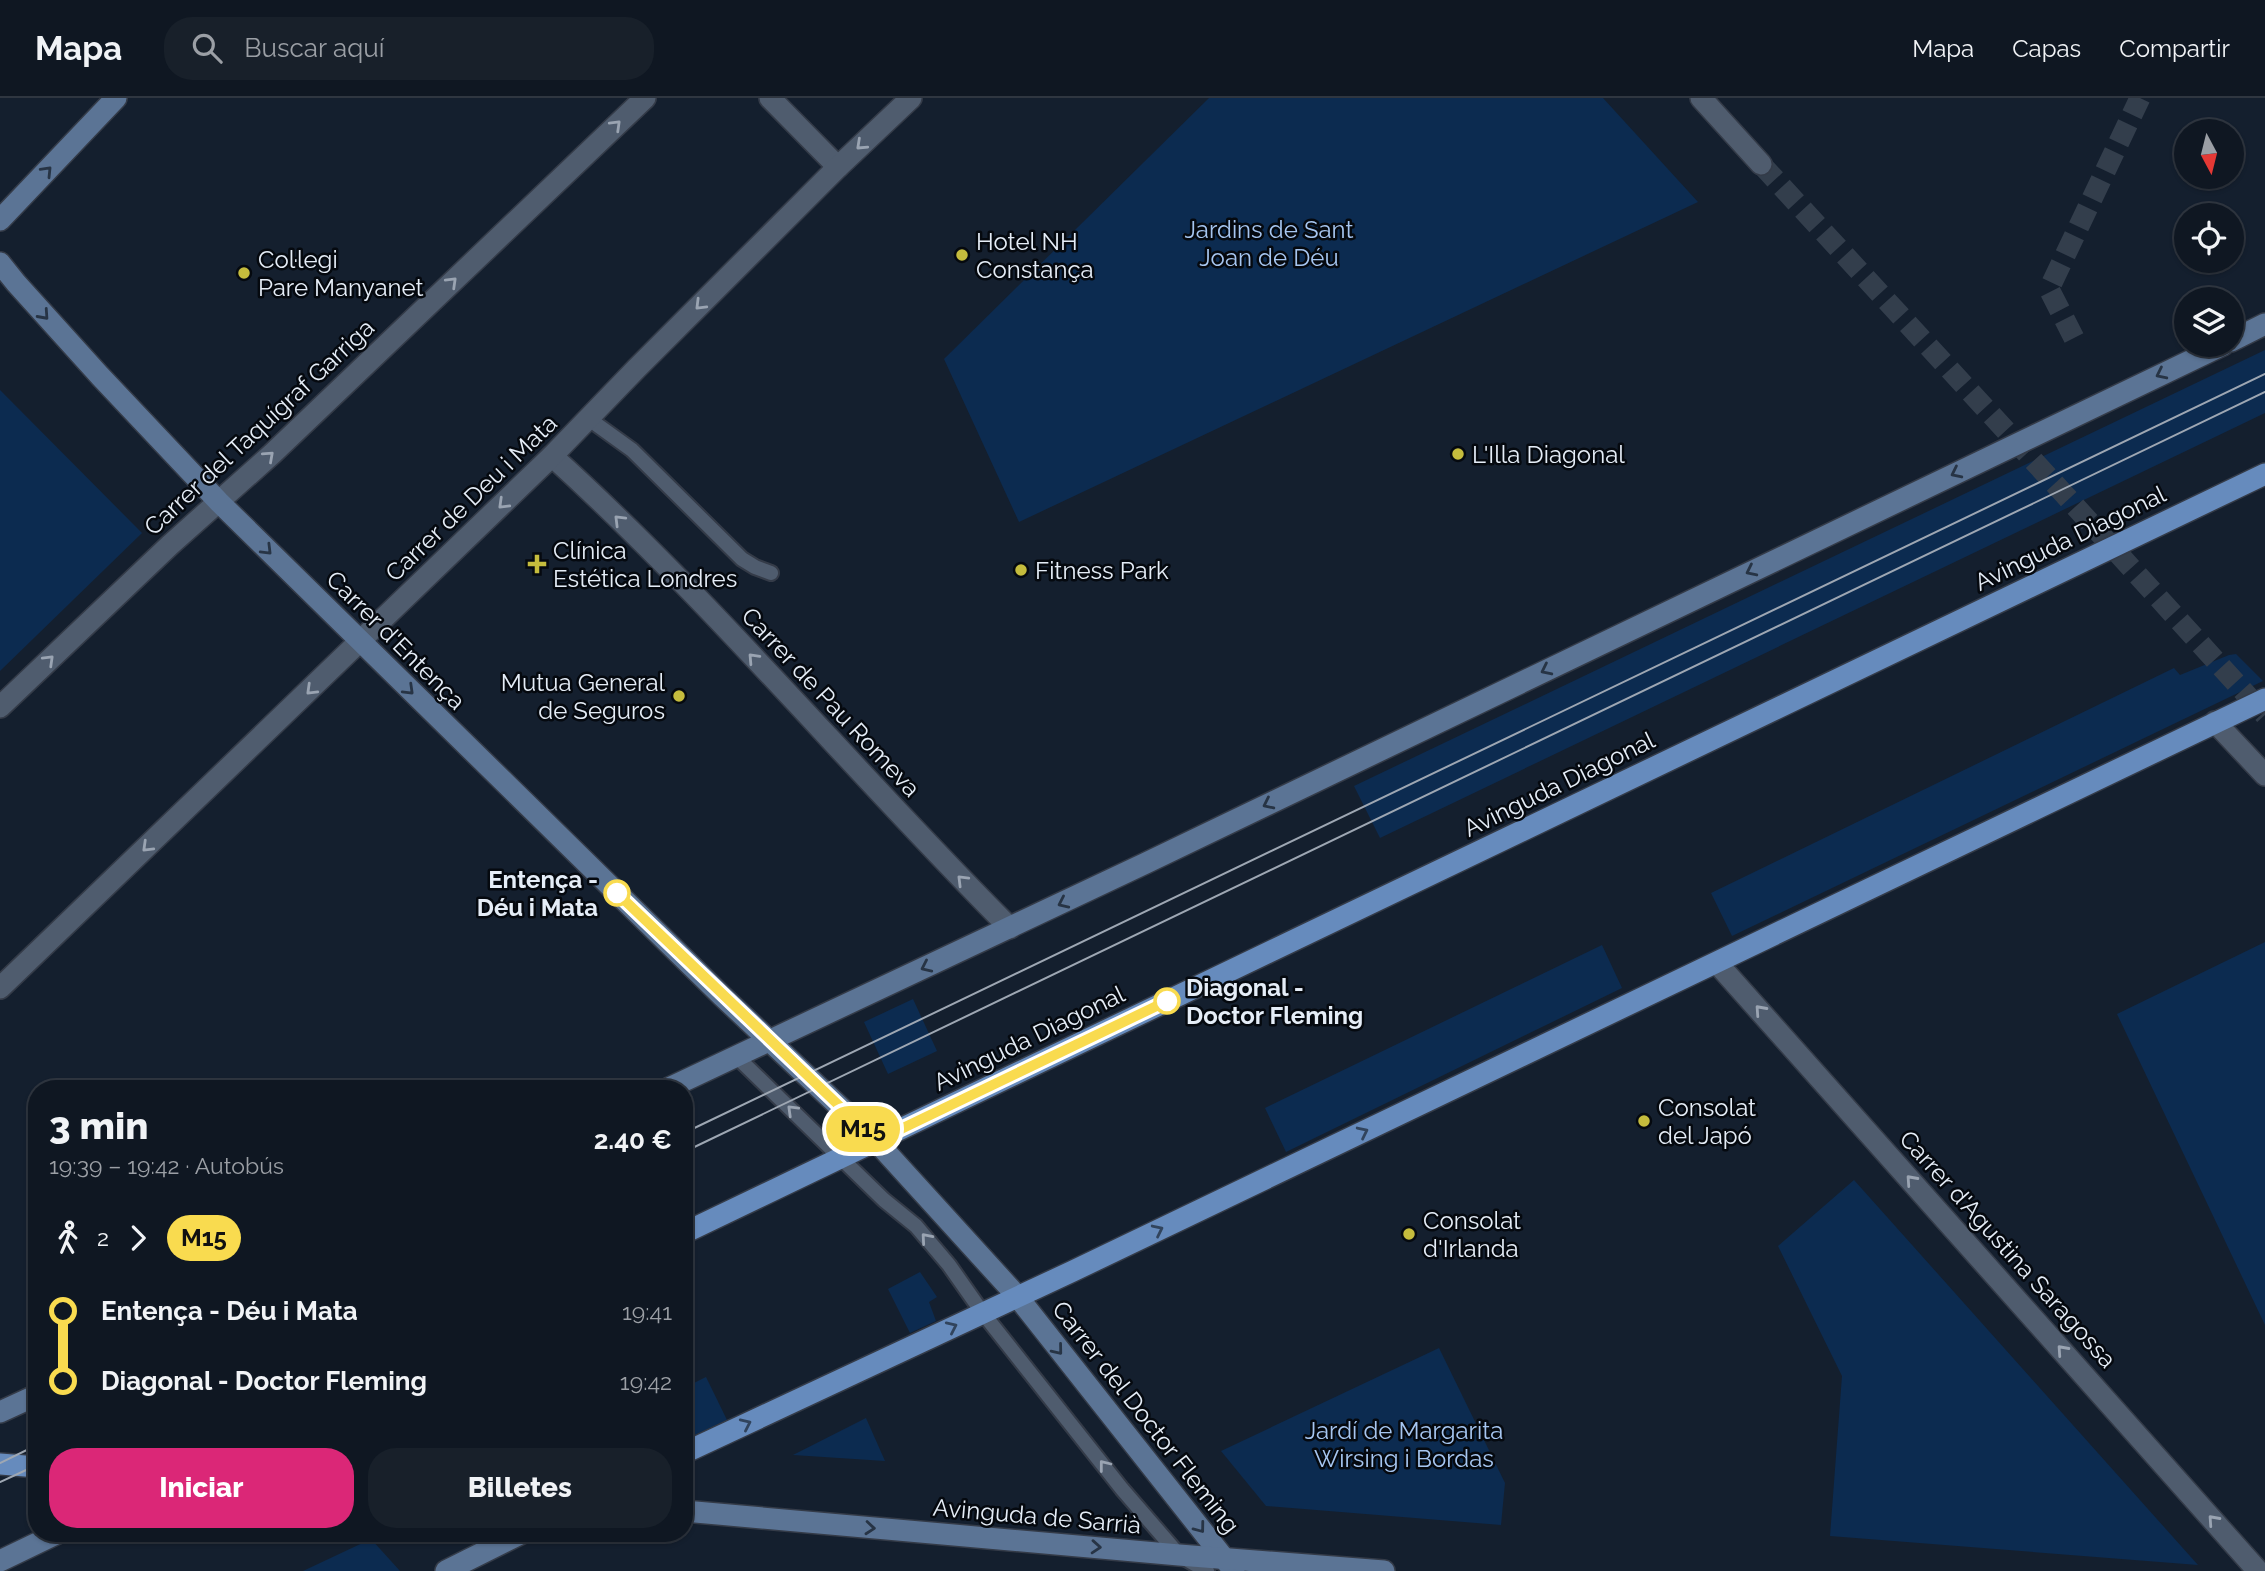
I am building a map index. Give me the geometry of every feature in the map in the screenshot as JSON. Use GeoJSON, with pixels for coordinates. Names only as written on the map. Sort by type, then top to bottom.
{"type":"FeatureCollection","features":[{"type":"Feature","properties":{"kind":"main road"},"geometry":{"type":"LineString","coordinates":[[0,220],[116,98]]}},
{"type":"Feature","properties":{"kind":"main road","name":"Carrer d'Entença"},"geometry":{"type":"LineString","coordinates":[[0,262],[16,284],[219,502],[360,643],[770,1040]]}},
{"type":"Feature","properties":{"kind":"main road"},"geometry":{"type":"LineString","coordinates":[[2244,334],[2265,324]]}},
{"type":"Feature","properties":{"kind":"main road"},"geometry":{"type":"LineString","coordinates":[[686,1080],[1010,928],[2198,357]]}},
{"type":"Feature","properties":{"kind":"main road","name":"Avinguda Diagonal"},"geometry":{"type":"LineString","coordinates":[[693,1229],[2265,474]]}},
{"type":"Feature","properties":{"kind":"main road"},"geometry":{"type":"LineString","coordinates":[[693,1449],[1717,963],[2265,699]]}},
{"type":"Feature","properties":{"kind":"main road"},"geometry":{"type":"LineString","coordinates":[[770,1040],[876,1141],[1017,1296]]}},
{"type":"Feature","properties":{"kind":"main road","name":"Carrer del Doctor Fleming"},"geometry":{"type":"LineString","coordinates":[[1017,1296],[1221,1567]]}},
{"type":"Feature","properties":{"kind":"main road"},"geometry":{"type":"LineString","coordinates":[[0,1412],[28,1399]]}},
{"type":"Feature","properties":{"kind":"main road"},"geometry":{"type":"LineString","coordinates":[[0,1464],[28,1466]]}},
{"type":"Feature","properties":{"kind":"main road","name":"Avinguda de Sarrià"},"geometry":{"type":"LineString","coordinates":[[693,1512],[1179,1555],[1221,1567],[1384,1571]]}},
{"type":"Feature","properties":{"kind":"main road"},"geometry":{"type":"LineString","coordinates":[[0,1561],[39,1542]]}},
{"type":"Feature","properties":{"kind":"main road"},"geometry":{"type":"LineString","coordinates":[[446,1571],[504,1542]]}},
{"type":"Feature","properties":{"kind":"street","name":"Carrer del Taquígraf Garriga"},"geometry":{"type":"LineString","coordinates":[[0,707],[159,555],[272,454],[645,98]]}},
{"type":"Feature","properties":{"kind":"street"},"geometry":{"type":"LineString","coordinates":[[770,98],[838,167]]}},
{"type":"Feature","properties":{"kind":"street","name":"Carrer de Deu i Mata"},"geometry":{"type":"LineString","coordinates":[[0,988],[552,456],[838,167],[911,98]]}},
{"type":"Feature","properties":{"kind":"street"},"geometry":{"type":"LineString","coordinates":[[1701,98],[1760,164]]}},
{"type":"Feature","properties":{"kind":"street","name":"Carrer de Pau Romeva"},"geometry":{"type":"LineString","coordinates":[[552,456],[702,603],[1010,928]]}},
{"type":"Feature","properties":{"kind":"street"},"geometry":{"type":"LineString","coordinates":[[2215,722],[2265,775]]}},
{"type":"Feature","properties":{"kind":"street","name":"Carrer d'Agustina Saragossa"},"geometry":{"type":"LineString","coordinates":[[1717,963],[2258,1571]]}},
{"type":"Feature","properties":{"kind":"lane"},"geometry":{"type":"LineString","coordinates":[[589,419],[632,450],[742,559],[771,573]]}},
{"type":"Feature","properties":{"kind":"lane"},"geometry":{"type":"LineString","coordinates":[[736,1056],[884,1200],[916,1226],[950,1265],[982,1312],[1122,1489],[1179,1555]]}},
{"type":"Feature","properties":{"kind":"green space","name":"Jardins de Sant Joan de Déu"},"geometry":{"type":"Polygon","coordinates":[[[1209,98],[1603,98],[1698,202],[1019,522],[944,359],[1209,98]]]}},
{"type":"Feature","properties":{"kind":"green space"},"geometry":{"type":"Polygon","coordinates":[[[2265,350],[2265,413],[1380,838],[1354,786],[2265,350]]]}},
{"type":"Feature","properties":{"kind":"green space"},"geometry":{"type":"Polygon","coordinates":[[[0,390],[142,533],[0,671],[0,390]]]}},
{"type":"Feature","properties":{"kind":"green space"},"geometry":{"type":"Polygon","coordinates":[[[2236,654],[2263,681],[1732,936],[1711,893],[2174,668],[2180,675],[2236,654]]]}},
{"type":"Feature","properties":{"kind":"green space"},"geometry":{"type":"Polygon","coordinates":[[[2265,942],[2265,1325],[2117,1014],[2265,942]]]}},
{"type":"Feature","properties":{"kind":"green space"},"geometry":{"type":"Polygon","coordinates":[[[1602,945],[1622,988],[1286,1152],[1265,1108],[1602,945]]]}},
{"type":"Feature","properties":{"kind":"green space"},"geometry":{"type":"Polygon","coordinates":[[[913,999],[937,1051],[888,1074],[864,1022],[913,999]]]}},
{"type":"Feature","properties":{"kind":"green space"},"geometry":{"type":"Polygon","coordinates":[[[1854,1180],[2198,1565],[1830,1536],[1842,1376],[1778,1246],[1854,1180]]]}},
{"type":"Feature","properties":{"kind":"green space"},"geometry":{"type":"Polygon","coordinates":[[[920,1272],[937,1297],[929,1302],[936,1321],[910,1333],[888,1289],[920,1272]]]}},
{"type":"Feature","properties":{"kind":"green space","name":"Jardí de Margarita Wirsing i Bordas"},"geometry":{"type":"Polygon","coordinates":[[[1439,1348],[1505,1483],[1501,1525],[1266,1506],[1221,1451],[1439,1348]]]}},
{"type":"Feature","properties":{"kind":"green space"},"geometry":{"type":"Polygon","coordinates":[[[706,1377],[727,1420],[693,1436],[693,1384],[706,1377]]]}},
{"type":"Feature","properties":{"kind":"green space"},"geometry":{"type":"Polygon","coordinates":[[[866,1418],[885,1461],[793,1455],[866,1418]]]}},
{"type":"Feature","properties":{"kind":"green space"},"geometry":{"type":"Polygon","coordinates":[[[365,1542],[374,1542],[400,1571],[303,1571],[365,1542]]]}},
{"type":"Feature","properties":{"kind":"tunnel"},"geometry":{"type":"LineString","coordinates":[[2074,338],[2049,289],[2140,98]]}},
{"type":"Feature","properties":{"kind":"tunnel"},"geometry":{"type":"LineString","coordinates":[[1761,164],[2265,715]]}},
{"type":"Feature","properties":{"kind":"tram line"},"geometry":{"type":"LineString","coordinates":[[693,1129],[2265,374]]}},
{"type":"Feature","properties":{"kind":"tram line"},"geometry":{"type":"LineString","coordinates":[[693,1148],[2265,392]]}},
{"type":"Feature","properties":{"kind":"tram line"},"geometry":{"type":"LineString","coordinates":[[0,1463],[28,1449]]}},
{"type":"Feature","properties":{"kind":"tram line"},"geometry":{"type":"LineString","coordinates":[[0,1482],[28,1469]]}},
{"type":"Feature","properties":{"kind":"bus line","name":"M15"},"geometry":{"type":"LineString","coordinates":[[617,893],[735,1009],[876,1141],[1167,1001]]}},
{"type":"Feature","properties":{"kind":"place","name":"Hotel NH Constança"},"geometry":{"type":"Point","coordinates":[962,255]}},
{"type":"Feature","properties":{"kind":"place","name":"Col·legi Pare Manyanet"},"geometry":{"type":"Point","coordinates":[244,273]}},
{"type":"Feature","properties":{"kind":"place","name":"L'Illa Diagonal"},"geometry":{"type":"Point","coordinates":[1458,454]}},
{"type":"Feature","properties":{"kind":"place","name":"Clínica Estética Londres"},"geometry":{"type":"Point","coordinates":[537,564]}},
{"type":"Feature","properties":{"kind":"place","name":"Fitness Park"},"geometry":{"type":"Point","coordinates":[1021,570]}},
{"type":"Feature","properties":{"kind":"place","name":"Mutua General de Seguros"},"geometry":{"type":"Point","coordinates":[679,696]}},
{"type":"Feature","properties":{"kind":"place","name":"Entença - Déu i Mata"},"geometry":{"type":"Point","coordinates":[617,893]}},
{"type":"Feature","properties":{"kind":"place","name":"Diagonal - Doctor Fleming"},"geometry":{"type":"Point","coordinates":[1167,1001]}},
{"type":"Feature","properties":{"kind":"place","name":"Consolat del Japó"},"geometry":{"type":"Point","coordinates":[1644,1121]}},
{"type":"Feature","properties":{"kind":"place","name":"Consolat d'Irlanda"},"geometry":{"type":"Point","coordinates":[1409,1234]}}]}
